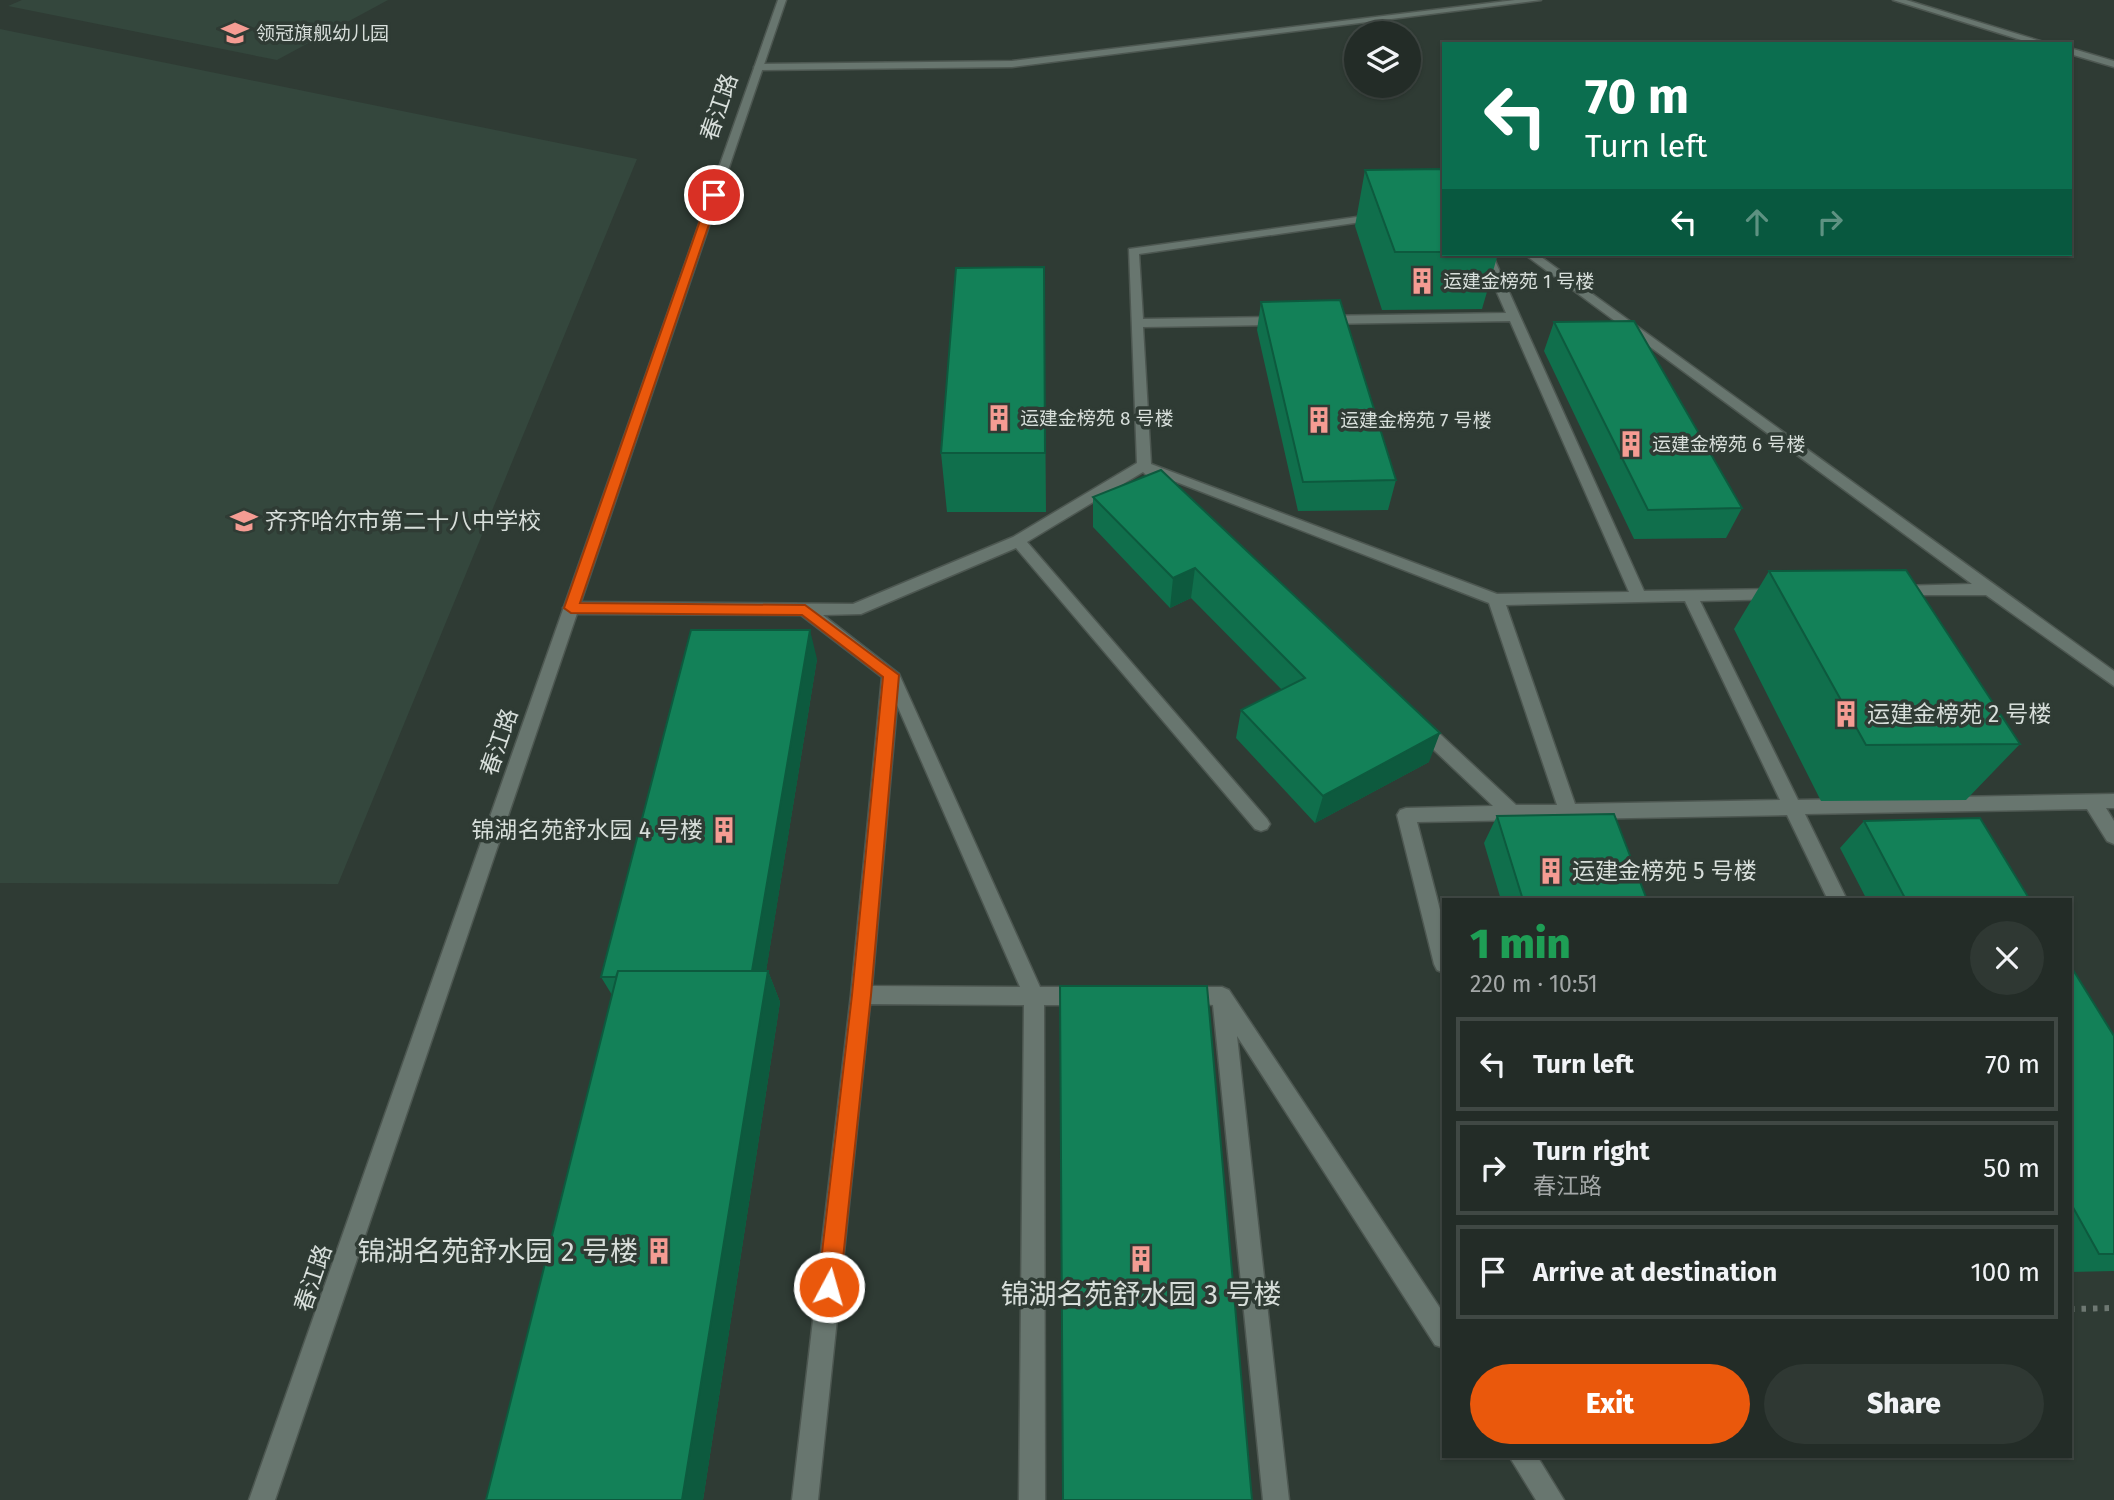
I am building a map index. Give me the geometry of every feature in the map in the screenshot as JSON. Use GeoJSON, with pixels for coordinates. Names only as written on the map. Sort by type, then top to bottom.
{"type":"FeatureCollection","features":[{"type":"Feature","properties":{"kind":"street","name":"春江路"},"geometry":{"type":"LineString","coordinates":[[261,1500],[782,0]]}},
{"type":"Feature","properties":{"kind":"street"},"geometry":{"type":"LineString","coordinates":[[759,67],[1012,64],[1537,0]]}},
{"type":"Feature","properties":{"kind":"street"},"geometry":{"type":"LineString","coordinates":[[1897,0],[2038,42]]}},
{"type":"Feature","properties":{"kind":"street"},"geometry":{"type":"LineString","coordinates":[[2072,52],[2114,64]]}},
{"type":"Feature","properties":{"kind":"street"},"geometry":{"type":"LineString","coordinates":[[1184,503],[1144,465],[1133,250],[1390,216]]}},
{"type":"Feature","properties":{"kind":"street"},"geometry":{"type":"LineString","coordinates":[[1487,256],[1639,597]]}},
{"type":"Feature","properties":{"kind":"street"},"geometry":{"type":"LineString","coordinates":[[1533,256],[2114,680]]}},
{"type":"Feature","properties":{"kind":"street"},"geometry":{"type":"LineString","coordinates":[[1304,320],[1514,317]]}},
{"type":"Feature","properties":{"kind":"street"},"geometry":{"type":"LineString","coordinates":[[1136,323],[1290,321]]}},
{"type":"Feature","properties":{"kind":"street"},"geometry":{"type":"LineString","coordinates":[[571,608],[855,610],[1018,541],[1144,465]]}},
{"type":"Feature","properties":{"kind":"street"},"geometry":{"type":"LineString","coordinates":[[1144,465],[1496,600],[1800,593]]}},
{"type":"Feature","properties":{"kind":"street"},"geometry":{"type":"LineString","coordinates":[[1018,541],[1261,824]]}},
{"type":"Feature","properties":{"kind":"street"},"geometry":{"type":"LineString","coordinates":[[1882,592],[1992,589]]}},
{"type":"Feature","properties":{"kind":"street"},"geometry":{"type":"LineString","coordinates":[[1690,596],[1837,898]]}},
{"type":"Feature","properties":{"kind":"street"},"geometry":{"type":"LineString","coordinates":[[1496,600],[1569,812]]}},
{"type":"Feature","properties":{"kind":"street"},"geometry":{"type":"LineString","coordinates":[[805,610],[891,675],[1034,996],[1032,1500]]}},
{"type":"Feature","properties":{"kind":"street"},"geometry":{"type":"LineString","coordinates":[[805,1500],[861,995],[891,675]]}},
{"type":"Feature","properties":{"kind":"street"},"geometry":{"type":"LineString","coordinates":[[1413,720],[1513,814]]}},
{"type":"Feature","properties":{"kind":"street"},"geometry":{"type":"LineString","coordinates":[[2092,802],[2114,835]]}},
{"type":"Feature","properties":{"kind":"street"},"geometry":{"type":"LineString","coordinates":[[1442,956],[1406,815],[2114,802]]}},
{"type":"Feature","properties":{"kind":"street"},"geometry":{"type":"LineString","coordinates":[[861,995],[1101,996]]}},
{"type":"Feature","properties":{"kind":"street"},"geometry":{"type":"LineString","coordinates":[[1168,996],[1222,996]]}},
{"type":"Feature","properties":{"kind":"street"},"geometry":{"type":"LineString","coordinates":[[1222,996],[1442,1333]]}},
{"type":"Feature","properties":{"kind":"street"},"geometry":{"type":"LineString","coordinates":[[1222,996],[1276,1500]]}},
{"type":"Feature","properties":{"kind":"street"},"geometry":{"type":"LineString","coordinates":[[1523,1458],[1551,1500]]}},
{"type":"Feature","properties":{"kind":"path"},"geometry":{"type":"LineString","coordinates":[[2072,1309],[2114,1308]]}},
{"type":"Feature","properties":{"kind":"shaded area","name":"领冠旗舰幼儿园"},"geometry":{"type":"Polygon","coordinates":[[[22,0],[388,0],[277,60],[8,6],[22,0]]]}},
{"type":"Feature","properties":{"kind":"shaded area","name":"齐齐哈尔市第二十八中学校"},"geometry":{"type":"Polygon","coordinates":[[[0,29],[637,159],[338,884],[0,883],[0,29]]]}},
{"type":"Feature","properties":{"kind":"building"},"geometry":{"type":"Polygon","coordinates":[[[1442,169],[1442,252],[1395,252],[1365,170],[1442,169]]]}},
{"type":"Feature","properties":{"kind":"building","name":"运建金榜苑 8 号楼"},"geometry":{"type":"Polygon","coordinates":[[[1044,267],[1045,453],[941,453],[956,268],[1044,267]]]}},
{"type":"Feature","properties":{"kind":"building","name":"运建金榜苑 7 号楼"},"geometry":{"type":"Polygon","coordinates":[[[1340,300],[1396,480],[1303,482],[1261,302],[1340,300]]]}},
{"type":"Feature","properties":{"kind":"building"},"geometry":{"type":"Polygon","coordinates":[[[1634,321],[1742,508],[1648,510],[1554,322],[1634,321]]]}},
{"type":"Feature","properties":{"kind":"building"},"geometry":{"type":"Polygon","coordinates":[[[1161,470],[1440,733],[1323,796],[1241,710],[1305,678],[1195,568],[1173,578],[1093,497],[1161,470]]]}},
{"type":"Feature","properties":{"kind":"building"},"geometry":{"type":"Polygon","coordinates":[[[1906,570],[2020,744],[1866,745],[1769,571],[1906,570]]]}},
{"type":"Feature","properties":{"kind":"building","name":"锦湖名苑舒水园 4 号楼"},"geometry":{"type":"Polygon","coordinates":[[[691,630],[810,630],[752,971],[618,971],[616,977],[601,977],[691,630]]]}},
{"type":"Feature","properties":{"kind":"building"},"geometry":{"type":"Polygon","coordinates":[[[1614,814],[1646,898],[1522,898],[1497,816],[1614,814]]]}},
{"type":"Feature","properties":{"kind":"building"},"geometry":{"type":"Polygon","coordinates":[[[1980,818],[2029,898],[1905,898],[1864,821],[1980,818]]]}},
{"type":"Feature","properties":{"kind":"building"},"geometry":{"type":"Polygon","coordinates":[[[2072,968],[2114,1036],[2114,1254],[2099,1254],[2072,1206],[2072,968]]]}},
{"type":"Feature","properties":{"kind":"building","name":"锦湖名苑舒水园 2 号楼"},"geometry":{"type":"Polygon","coordinates":[[[618,971],[768,971],[682,1500],[486,1500],[618,971]]]}},
{"type":"Feature","properties":{"kind":"building","name":"锦湖名苑舒水园 3 号楼"},"geometry":{"type":"Polygon","coordinates":[[[1060,986],[1207,986],[1252,1500],[1063,1500],[1060,986]]]}},
{"type":"Feature","properties":{"kind":"place","name":"领冠旗舰幼儿园"},"geometry":{"type":"Point","coordinates":[235,33]}},
{"type":"Feature","properties":{"kind":"place","name":"运建金榜苑 1 号楼"},"geometry":{"type":"Point","coordinates":[1422,281]}},
{"type":"Feature","properties":{"kind":"place","name":"运建金榜苑 8 号楼"},"geometry":{"type":"Point","coordinates":[999,418]}},
{"type":"Feature","properties":{"kind":"place","name":"运建金榜苑 7 号楼"},"geometry":{"type":"Point","coordinates":[1319,420]}},
{"type":"Feature","properties":{"kind":"place","name":"运建金榜苑 6 号楼"},"geometry":{"type":"Point","coordinates":[1631,444]}},
{"type":"Feature","properties":{"kind":"place","name":"齐齐哈尔市第二十八中学校"},"geometry":{"type":"Point","coordinates":[244,521]}},
{"type":"Feature","properties":{"kind":"place","name":"运建金榜苑 2 号楼"},"geometry":{"type":"Point","coordinates":[1846,714]}},
{"type":"Feature","properties":{"kind":"place","name":"锦湖名苑舒水园 4 号楼"},"geometry":{"type":"Point","coordinates":[724,830]}},
{"type":"Feature","properties":{"kind":"place","name":"运建金榜苑 5 号楼"},"geometry":{"type":"Point","coordinates":[1551,871]}},
{"type":"Feature","properties":{"kind":"place","name":"锦湖名苑舒水园 2 号楼"},"geometry":{"type":"Point","coordinates":[659,1251]}},
{"type":"Feature","properties":{"kind":"place","name":"锦湖名苑舒水园 3 号楼"},"geometry":{"type":"Point","coordinates":[1141,1259]}},
{"type":"Feature","properties":{"kind":"route"},"geometry":{"type":"LineString","coordinates":[[714,195],[571,608],[805,610],[891,675],[861,995],[829,1287]]}}]}
